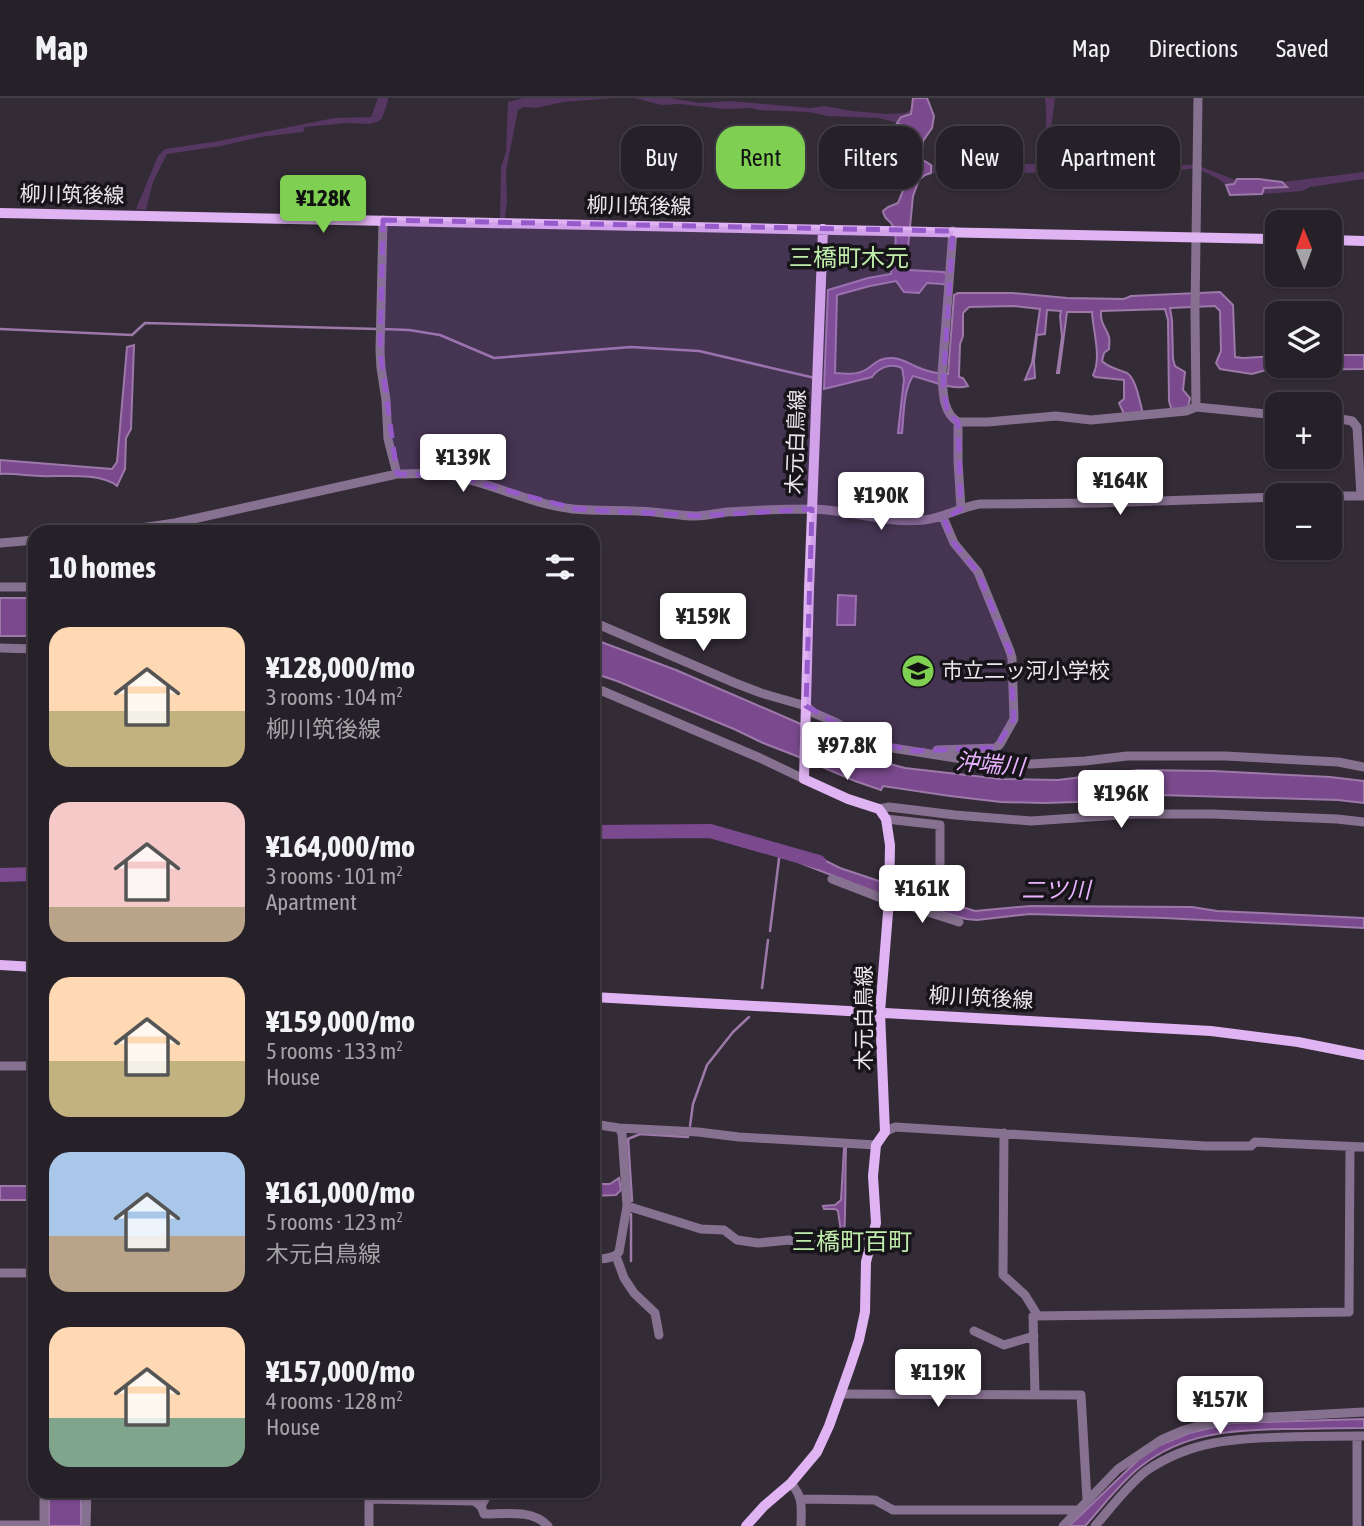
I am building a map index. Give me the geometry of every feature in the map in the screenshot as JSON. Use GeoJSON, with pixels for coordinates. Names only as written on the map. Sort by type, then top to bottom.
{"type":"FeatureCollection","features":[{"type":"Feature","properties":{"kind":"main road","name":"柳川筑後線"},"geometry":{"type":"LineString","coordinates":[[0,213],[1265,239]]}},
{"type":"Feature","properties":{"kind":"main road","name":"木元白鳥線"},"geometry":{"type":"LineString","coordinates":[[804,775],[823,229]]}},
{"type":"Feature","properties":{"kind":"main road"},"geometry":{"type":"LineString","coordinates":[[1342,240],[1364,241]]}},
{"type":"Feature","properties":{"kind":"main road"},"geometry":{"type":"LineString","coordinates":[[804,775],[848,799],[879,809]]}},
{"type":"Feature","properties":{"kind":"main road","name":"木元白鳥線"},"geometry":{"type":"LineString","coordinates":[[879,809],[886,819],[890,845],[889,900],[880,1012],[885,1132]]}},
{"type":"Feature","properties":{"kind":"main road"},"geometry":{"type":"LineString","coordinates":[[0,965],[28,967]]}},
{"type":"Feature","properties":{"kind":"main road","name":"柳川筑後線"},"geometry":{"type":"LineString","coordinates":[[600,997],[1211,1031],[1298,1042],[1364,1055]]}},
{"type":"Feature","properties":{"kind":"main road"},"geometry":{"type":"LineString","coordinates":[[746,1526],[791,1483],[817,1452],[829,1426],[862,1325],[866,1298],[866,1262],[876,1223],[873,1176],[876,1145],[885,1132]]}},
{"type":"Feature","properties":{"kind":"street"},"geometry":{"type":"LineString","coordinates":[[1196,407],[1195,292],[1199,98]]}},
{"type":"Feature","properties":{"kind":"street"},"geometry":{"type":"LineString","coordinates":[[383,220],[380,351],[388,439],[397,474]]}},
{"type":"Feature","properties":{"kind":"street"},"geometry":{"type":"LineString","coordinates":[[953,231],[942,373],[948,413],[958,422],[1056,416],[1091,420],[1186,411],[1196,407],[1265,414]]}},
{"type":"Feature","properties":{"kind":"street"},"geometry":{"type":"LineString","coordinates":[[1342,419],[1353,421],[1357,427],[1362,496],[1342,496]]}},
{"type":"Feature","properties":{"kind":"street"},"geometry":{"type":"LineString","coordinates":[[958,422],[958,510]]}},
{"type":"Feature","properties":{"kind":"street"},"geometry":{"type":"LineString","coordinates":[[162,525],[397,474],[434,473],[489,486],[529,500],[576,509],[637,511],[676,516],[812,509],[897,520],[920,520],[944,516],[966,506],[980,504],[1265,497]]}},
{"type":"Feature","properties":{"kind":"street"},"geometry":{"type":"LineString","coordinates":[[915,751],[996,748],[1014,719],[1010,651],[978,572],[954,544],[944,516]]}},
{"type":"Feature","properties":{"kind":"street"},"geometry":{"type":"LineString","coordinates":[[0,543],[28,541]]}},
{"type":"Feature","properties":{"kind":"street"},"geometry":{"type":"LineString","coordinates":[[0,587],[28,587]]}},
{"type":"Feature","properties":{"kind":"street"},"geometry":{"type":"LineString","coordinates":[[600,625],[734,683],[814,713],[837,723],[863,740],[886,747],[962,759],[1031,764],[1127,757],[1225,756],[1338,762],[1364,767]]}},
{"type":"Feature","properties":{"kind":"street"},"geometry":{"type":"LineString","coordinates":[[0,648],[28,649]]}},
{"type":"Feature","properties":{"kind":"street"},"geometry":{"type":"LineString","coordinates":[[600,690],[804,775]]}},
{"type":"Feature","properties":{"kind":"street"},"geometry":{"type":"LineString","coordinates":[[879,809],[889,807],[1031,821],[1135,814],[1213,814],[1364,822]]}},
{"type":"Feature","properties":{"kind":"street"},"geometry":{"type":"LineString","coordinates":[[886,819],[940,825],[940,895]]}},
{"type":"Feature","properties":{"kind":"street"},"geometry":{"type":"LineString","coordinates":[[832,879],[959,922]]}},
{"type":"Feature","properties":{"kind":"street"},"geometry":{"type":"LineString","coordinates":[[0,1066],[28,1066]]}},
{"type":"Feature","properties":{"kind":"street"},"geometry":{"type":"LineString","coordinates":[[600,1125],[876,1145]]}},
{"type":"Feature","properties":{"kind":"street"},"geometry":{"type":"LineString","coordinates":[[885,1132],[894,1127],[1205,1146],[1251,1146],[1255,1142],[1364,1147]]}},
{"type":"Feature","properties":{"kind":"street"},"geometry":{"type":"LineString","coordinates":[[600,1259],[619,1252],[627,1206],[622,1134],[619,1128]]}},
{"type":"Feature","properties":{"kind":"street"},"geometry":{"type":"LineString","coordinates":[[1004,1133],[1003,1275],[1025,1295],[1038,1316]]}},
{"type":"Feature","properties":{"kind":"street"},"geometry":{"type":"LineString","coordinates":[[1035,1394],[1033,1316],[1349,1312],[1350,1147]]}},
{"type":"Feature","properties":{"kind":"street"},"geometry":{"type":"LineString","coordinates":[[627,1206],[701,1229],[724,1230],[737,1240],[758,1243],[789,1240],[810,1245],[829,1244],[859,1236],[872,1236]]}},
{"type":"Feature","properties":{"kind":"street"},"geometry":{"type":"LineString","coordinates":[[616,1255],[624,1278],[634,1293],[654,1313],[659,1335]]}},
{"type":"Feature","properties":{"kind":"street"},"geometry":{"type":"LineString","coordinates":[[0,1273],[28,1273]]}},
{"type":"Feature","properties":{"kind":"street"},"geometry":{"type":"LineString","coordinates":[[974,1331],[1004,1345],[1034,1336]]}},
{"type":"Feature","properties":{"kind":"street"},"geometry":{"type":"LineString","coordinates":[[840,1394],[1081,1395],[1087,1500]]}},
{"type":"Feature","properties":{"kind":"street"},"geometry":{"type":"LineString","coordinates":[[1063,1526],[1118,1469],[1161,1440],[1184,1430],[1232,1419],[1364,1412]]}},
{"type":"Feature","properties":{"kind":"street"},"geometry":{"type":"LineString","coordinates":[[1095,1526],[1144,1473],[1189,1448],[1244,1438],[1361,1436],[1357,1526]]}},
{"type":"Feature","properties":{"kind":"street"},"geometry":{"type":"LineString","coordinates":[[791,1483],[801,1499],[801,1526]]}},
{"type":"Feature","properties":{"kind":"street"},"geometry":{"type":"LineString","coordinates":[[0,1525],[44,1525],[44,1498]]}},
{"type":"Feature","properties":{"kind":"street"},"geometry":{"type":"LineString","coordinates":[[86,1526],[87,1498]]}},
{"type":"Feature","properties":{"kind":"street"},"geometry":{"type":"LineString","coordinates":[[367,1498],[369,1526]]}},
{"type":"Feature","properties":{"kind":"street"},"geometry":{"type":"LineString","coordinates":[[431,1498],[474,1501],[481,1506],[484,1514],[532,1515],[548,1526]]}},
{"type":"Feature","properties":{"kind":"street"},"geometry":{"type":"LineString","coordinates":[[481,1506],[485,1498]]}},
{"type":"Feature","properties":{"kind":"street"},"geometry":{"type":"LineString","coordinates":[[801,1499],[875,1500],[893,1510],[1078,1510]]}},
{"type":"Feature","properties":{"kind":"highlighted area"},"geometry":{"type":"Polygon","coordinates":[[[383,220],[953,231],[943,389],[948,413],[958,422],[961,509],[944,519],[954,543],[978,572],[1010,651],[1014,719],[996,748],[914,751],[863,740],[806,706],[812,509],[699,516],[576,509],[452,476],[397,474],[380,351],[383,220]]]}},
{"type":"Feature","properties":{"kind":"shaded area"},"geometry":{"type":"Polygon","coordinates":[[[378,98],[388,98],[388,101],[382,118],[370,124],[305,127],[303,132],[167,154],[153,182],[146,210],[136,209],[158,156],[165,149],[334,118],[371,117],[378,98]]]}},
{"type":"Feature","properties":{"kind":"shaded area"},"geometry":{"type":"Polygon","coordinates":[[[523,98],[613,98],[563,102],[518,110],[506,171],[505,218],[500,219],[501,167],[506,152],[508,102],[523,98]]]}},
{"type":"Feature","properties":{"kind":"shaded area"},"geometry":{"type":"Polygon","coordinates":[[[635,98],[670,98],[700,103],[729,101],[810,108],[825,106],[887,114],[911,110],[911,114],[897,123],[879,118],[827,116],[809,112],[661,105],[635,98]]]}},
{"type":"Feature","properties":{"kind":"shaded area"},"geometry":{"type":"Polygon","coordinates":[[[913,98],[927,98],[934,116],[932,128],[923,141],[923,160],[931,165],[931,173],[922,178],[922,126],[903,126],[897,123],[901,117],[911,114],[913,98]]]}},
{"type":"Feature","properties":{"kind":"shaded area"},"geometry":{"type":"Polygon","coordinates":[[[1045,98],[1055,98],[1051,126],[1046,126],[1045,98]]]}},
{"type":"Feature","properties":{"kind":"shaded area"},"geometry":{"type":"Polygon","coordinates":[[[1023,164],[1037,164],[1037,173],[1023,173],[1023,164]]]}},
{"type":"Feature","properties":{"kind":"shaded area"},"geometry":{"type":"Polygon","coordinates":[[[931,165],[936,165],[936,173],[931,173],[931,165]]]}},
{"type":"Feature","properties":{"kind":"shaded area"},"geometry":{"type":"Polygon","coordinates":[[[1180,165],[1197,165],[1235,180],[1234,184],[1226,185],[1196,168],[1180,170],[1180,165]]]}},
{"type":"Feature","properties":{"kind":"shaded area"},"geometry":{"type":"Polygon","coordinates":[[[1364,172],[1364,179],[1310,187],[1303,191],[1262,194],[1263,188],[1287,187],[1282,182],[1364,172]]]}},
{"type":"Feature","properties":{"kind":"shaded area"},"geometry":{"type":"Polygon","coordinates":[[[1237,179],[1282,182],[1287,187],[1264,188],[1262,194],[1230,195],[1226,185],[1234,184],[1237,179]]]}},
{"type":"Feature","properties":{"kind":"shaded area"},"geometry":{"type":"Polygon","coordinates":[[[904,189],[916,189],[906,268],[944,272],[948,276],[946,286],[927,283],[919,293],[904,292],[896,281],[837,295],[835,373],[860,372],[881,360],[891,358],[928,371],[948,374],[954,295],[958,293],[1124,299],[1131,296],[1220,292],[1233,305],[1235,357],[1265,357],[1265,370],[1252,374],[1220,369],[1216,363],[1221,351],[1220,311],[1215,306],[1170,308],[1173,359],[1175,366],[1185,372],[1183,390],[1190,398],[1188,408],[1172,411],[1169,401],[1168,320],[1165,309],[1101,311],[1109,340],[1109,349],[1104,353],[1102,361],[1130,376],[1143,414],[1124,414],[1119,403],[1124,399],[1124,380],[1093,375],[1097,352],[1092,312],[1067,312],[1057,373],[1062,337],[1061,311],[1047,310],[1045,334],[1037,335],[1035,378],[1025,380],[1032,363],[1040,309],[1014,306],[969,307],[963,313],[959,374],[968,386],[948,386],[913,376],[906,396],[902,433],[898,433],[904,379],[902,368],[886,367],[872,377],[824,389],[828,290],[891,274],[896,236],[883,211],[898,203],[904,189]]]}},
{"type":"Feature","properties":{"kind":"shaded area"},"geometry":{"type":"Polygon","coordinates":[[[134,345],[131,429],[126,438],[125,469],[117,486],[90,477],[0,474],[0,460],[112,469],[117,462],[127,347],[134,345]]]}},
{"type":"Feature","properties":{"kind":"shaded area"},"geometry":{"type":"Polygon","coordinates":[[[1342,355],[1364,355],[1364,369],[1342,369],[1342,355]]]}},
{"type":"Feature","properties":{"kind":"shaded area"},"geometry":{"type":"Polygon","coordinates":[[[838,595],[856,596],[855,625],[837,625],[838,595]]]}},
{"type":"Feature","properties":{"kind":"shaded area"},"geometry":{"type":"Polygon","coordinates":[[[0,598],[28,598],[28,636],[0,636],[0,598]]]}},
{"type":"Feature","properties":{"kind":"shaded area","name":"沖端川"},"geometry":{"type":"Polygon","coordinates":[[[600,642],[676,670],[824,734],[822,738],[879,761],[905,768],[1001,779],[1058,780],[1138,770],[1330,777],[1364,781],[1364,803],[1159,795],[1076,802],[1001,802],[883,786],[881,790],[600,675],[600,642]]]}},
{"type":"Feature","properties":{"kind":"shaded area"},"geometry":{"type":"Polygon","coordinates":[[[803,853],[885,883],[885,896],[800,863],[803,853]]]}},
{"type":"Feature","properties":{"kind":"shaded area"},"geometry":{"type":"Polygon","coordinates":[[[895,886],[975,911],[1030,906],[1192,907],[1217,911],[1364,918],[1364,928],[1030,914],[977,920],[895,898],[895,886]]]}},
{"type":"Feature","properties":{"kind":"shaded area"},"geometry":{"type":"Polygon","coordinates":[[[844,1148],[845,1215],[842,1238],[838,1211],[824,1209],[823,1206],[835,1205],[841,1200],[844,1148]]]}},
{"type":"Feature","properties":{"kind":"shaded area"},"geometry":{"type":"Polygon","coordinates":[[[619,1178],[621,1190],[616,1195],[600,1196],[600,1184],[610,1184],[619,1178]]]}},
{"type":"Feature","properties":{"kind":"shaded area"},"geometry":{"type":"Polygon","coordinates":[[[0,1186],[28,1186],[28,1200],[0,1200],[0,1186]]]}},
{"type":"Feature","properties":{"kind":"shaded area"},"geometry":{"type":"Polygon","coordinates":[[[1364,1419],[1364,1428],[1226,1432],[1190,1440],[1140,1467],[1085,1526],[1069,1526],[1139,1459],[1160,1445],[1189,1433],[1232,1423],[1364,1419]]]}},
{"type":"Feature","properties":{"kind":"shaded area"},"geometry":{"type":"Polygon","coordinates":[[[49,1498],[81,1498],[81,1526],[49,1526],[49,1498]]]}},
{"type":"Feature","properties":{"kind":"waterway"},"geometry":{"type":"LineString","coordinates":[[0,329],[132,335],[145,323],[378,329]]}},
{"type":"Feature","properties":{"kind":"waterway"},"geometry":{"type":"LineString","coordinates":[[383,329],[440,335],[494,358],[631,347],[699,351],[815,378]]}},
{"type":"Feature","properties":{"kind":"waterway","name":"二ツ川"},"geometry":{"type":"LineString","coordinates":[[600,832],[710,831],[819,862]]}},
{"type":"Feature","properties":{"kind":"waterway"},"geometry":{"type":"LineString","coordinates":[[770,931],[780,851]]}},
{"type":"Feature","properties":{"kind":"waterway","name":"二ツ川"},"geometry":{"type":"LineString","coordinates":[[0,875],[28,874]]}},
{"type":"Feature","properties":{"kind":"waterway"},"geometry":{"type":"LineString","coordinates":[[762,988],[768,940]]}},
{"type":"Feature","properties":{"kind":"waterway"},"geometry":{"type":"LineString","coordinates":[[690,1126],[693,1104],[707,1065],[733,1032],[749,1017]]}},
{"type":"Feature","properties":{"kind":"waterway"},"geometry":{"type":"LineString","coordinates":[[632,1201],[628,1139],[640,1134],[688,1137]]}},
{"type":"Feature","properties":{"kind":"waterway"},"geometry":{"type":"LineString","coordinates":[[631,1214],[631,1261]]}},
{"type":"Feature","properties":{"kind":"place","name":"市立二ッ河小学校"},"geometry":{"type":"Point","coordinates":[918,671]}},
{"type":"Feature","properties":{"kind":"district","name":"三橋町木元"},"geometry":{"type":"Point","coordinates":[849,258]}},
{"type":"Feature","properties":{"kind":"district","name":"三橋町百町"},"geometry":{"type":"Point","coordinates":[852,1242]}}]}
